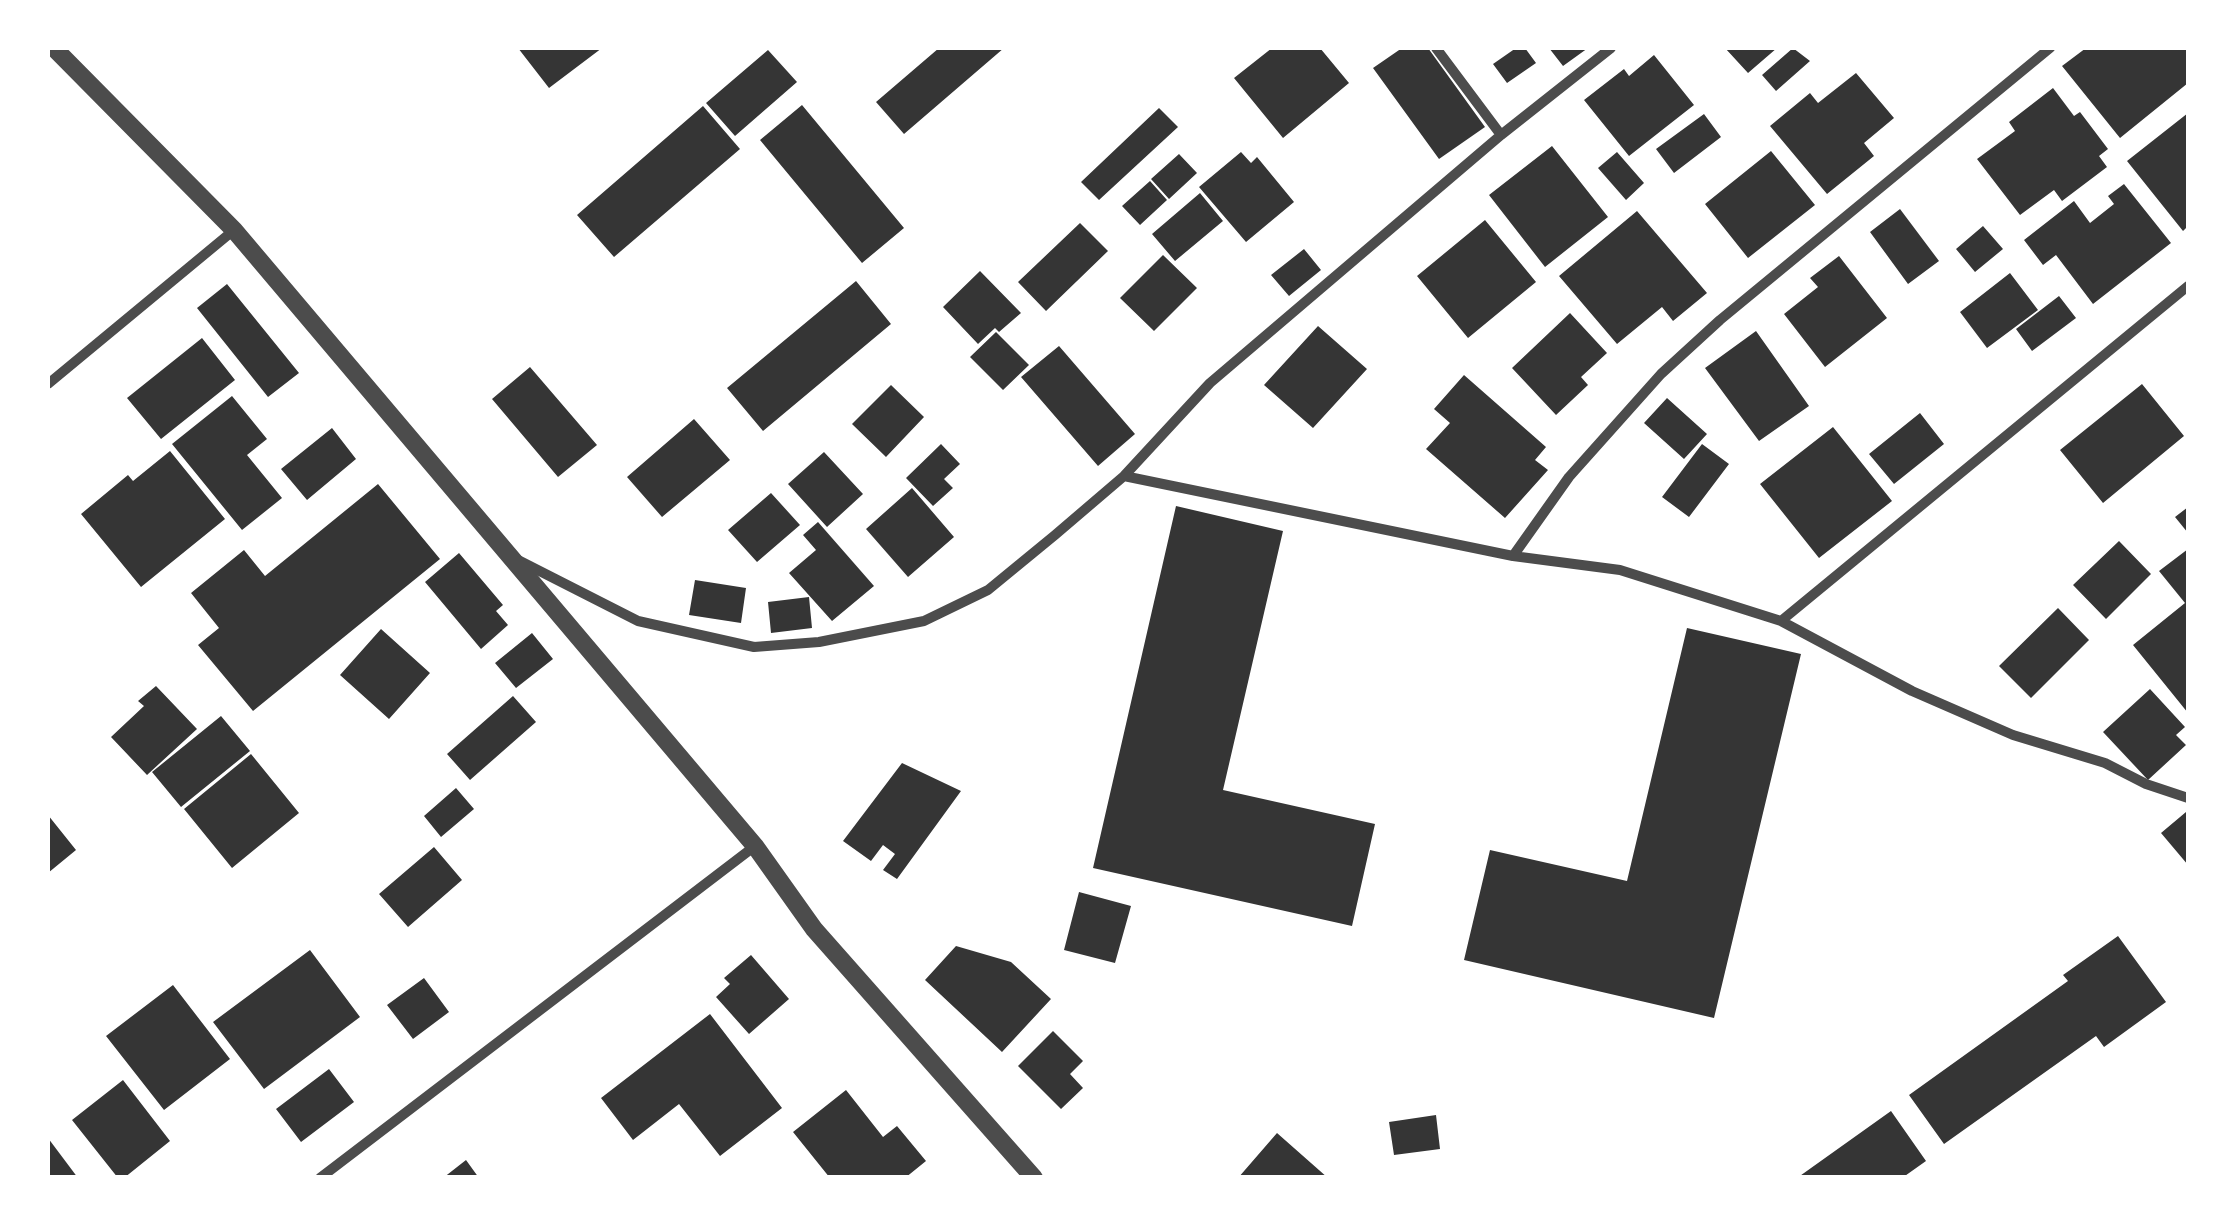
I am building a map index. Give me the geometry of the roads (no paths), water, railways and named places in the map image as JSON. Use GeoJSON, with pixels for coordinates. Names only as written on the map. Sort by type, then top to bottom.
{"type":"FeatureCollection","features":[{"type":"Feature","properties":{"kind":"street"},"geometry":{"type":"LineString","coordinates":[[54,48],[234,230],[755,846],[814,929],[1034,1178]]}},
{"type":"Feature","properties":{"kind":"street"},"geometry":{"type":"LineString","coordinates":[[1436,48],[1501,135]]}},
{"type":"Feature","properties":{"kind":"street"},"geometry":{"type":"LineString","coordinates":[[513,558],[638,622],[754,646],[819,642],[924,621],[988,590],[1124,476],[1210,382],[1501,135],[1611,48]]}},
{"type":"Feature","properties":{"kind":"street"},"geometry":{"type":"LineString","coordinates":[[1513,556],[1569,476],[1661,374],[1720,320],[2050,48]]}},
{"type":"Feature","properties":{"kind":"street"},"geometry":{"type":"LineString","coordinates":[[48,384],[234,230]]}},
{"type":"Feature","properties":{"kind":"street"},"geometry":{"type":"LineString","coordinates":[[1781,621],[2188,286]]}},
{"type":"Feature","properties":{"kind":"street"},"geometry":{"type":"LineString","coordinates":[[1124,476],[1513,556],[1620,570],[1781,621],[1912,691],[1996,728],[2105,763],[2146,784],[2188,798]]}},
{"type":"Feature","properties":{"kind":"street"},"geometry":{"type":"LineString","coordinates":[[320,1178],[755,846]]}}]}
